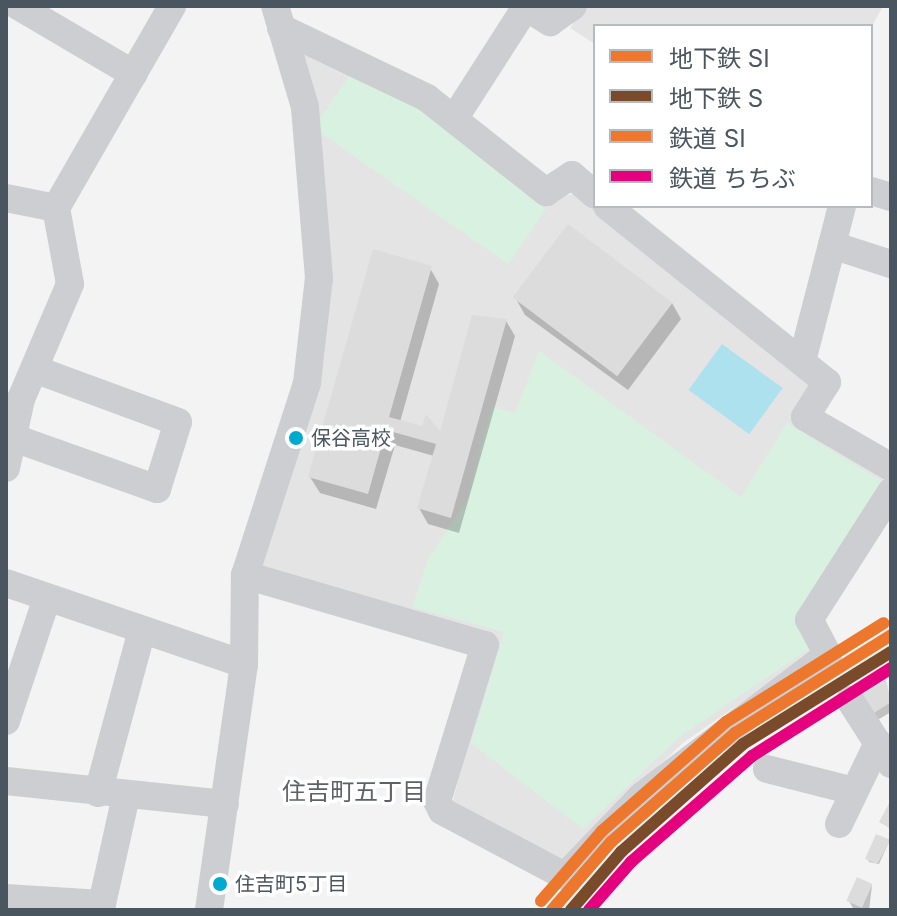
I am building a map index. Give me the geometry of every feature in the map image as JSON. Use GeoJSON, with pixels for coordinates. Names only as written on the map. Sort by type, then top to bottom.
{"type":"FeatureCollection","features":[{"type":"Feature","properties":{"kind":"street"},"geometry":{"type":"LineString","coordinates":[[18,6],[134,74]]}},
{"type":"Feature","properties":{"kind":"street"},"geometry":{"type":"LineString","coordinates":[[6,468],[34,369],[70,284],[56,208],[172,6]]}},
{"type":"Feature","properties":{"kind":"street"},"geometry":{"type":"LineString","coordinates":[[454,119],[525,7],[550,22],[573,6]]}},
{"type":"Feature","properties":{"kind":"street"},"geometry":{"type":"LineString","coordinates":[[278,17],[427,98],[546,192],[572,175],[593,193]]}},
{"type":"Feature","properties":{"kind":"street"},"geometry":{"type":"LineString","coordinates":[[209,910],[244,664],[245,575],[307,383],[319,278],[305,107],[278,17]]}},
{"type":"Feature","properties":{"kind":"street"},"geometry":{"type":"LineString","coordinates":[[6,198],[56,208]]}},
{"type":"Feature","properties":{"kind":"street"},"geometry":{"type":"LineString","coordinates":[[610,208],[827,382],[805,417],[891,467]]}},
{"type":"Feature","properties":{"kind":"street"},"geometry":{"type":"LineString","coordinates":[[802,361],[841,208]]}},
{"type":"Feature","properties":{"kind":"street"},"geometry":{"type":"LineString","coordinates":[[832,245],[891,264]]}},
{"type":"Feature","properties":{"kind":"street"},"geometry":{"type":"LineString","coordinates":[[14,438],[157,489],[178,422],[34,369]]}},
{"type":"Feature","properties":{"kind":"street"},"geometry":{"type":"LineString","coordinates":[[245,575],[485,645],[437,801],[442,811],[565,876],[663,777],[828,655],[809,620],[891,492]]}},
{"type":"Feature","properties":{"kind":"street"},"geometry":{"type":"LineString","coordinates":[[6,583],[244,664]]}},
{"type":"Feature","properties":{"kind":"street"},"geometry":{"type":"LineString","coordinates":[[6,721],[47,598]]}},
{"type":"Feature","properties":{"kind":"street"},"geometry":{"type":"LineString","coordinates":[[98,793],[142,630]]}},
{"type":"Feature","properties":{"kind":"street"},"geometry":{"type":"LineString","coordinates":[[839,824],[854,791],[885,753],[850,700]]}},
{"type":"Feature","properties":{"kind":"street"},"geometry":{"type":"LineString","coordinates":[[767,769],[854,791]]}},
{"type":"Feature","properties":{"kind":"street"},"geometry":{"type":"LineString","coordinates":[[6,781],[225,804]]}},
{"type":"Feature","properties":{"kind":"street"},"geometry":{"type":"LineString","coordinates":[[6,898],[102,904],[126,796]]}},
{"type":"Feature","properties":{"kind":"shaded area"},"geometry":{"type":"Polygon","coordinates":[[[586,6],[883,6],[873,24],[593,24],[593,43],[570,28],[586,6]]]}},
{"type":"Feature","properties":{"kind":"shaded area"},"geometry":{"type":"Polygon","coordinates":[[[293,35],[548,202],[578,192],[593,204],[593,208],[598,208],[816,382],[792,421],[891,475],[803,619],[819,649],[683,743],[557,864],[451,808],[494,641],[261,569],[324,360],[332,281],[293,35]]]}},
{"type":"Feature","properties":{"kind":"green space"},"geometry":{"type":"Polygon","coordinates":[[[350,75],[428,113],[546,209],[508,264],[321,133],[319,120],[350,75]]]}},
{"type":"Feature","properties":{"kind":"green space"},"geometry":{"type":"Polygon","coordinates":[[[539,351],[741,497],[787,423],[883,482],[810,648],[678,738],[583,829],[471,743],[504,632],[412,607],[428,559],[467,500],[492,407],[515,413],[539,351]]]}},
{"type":"Feature","properties":{"kind":"water"},"geometry":{"type":"Polygon","coordinates":[[[722,344],[783,388],[749,434],[688,390],[722,344]]]}},
{"type":"Feature","properties":{"kind":"building"},"geometry":{"type":"Polygon","coordinates":[[[568,224],[673,303],[617,376],[513,297],[568,224]]]}},
{"type":"Feature","properties":{"kind":"building"},"geometry":{"type":"Polygon","coordinates":[[[373,249],[432,266],[389,417],[422,426],[426,414],[440,431],[472,315],[507,319],[451,518],[417,508],[436,444],[386,430],[368,494],[308,477],[373,249]]]}},
{"type":"Feature","properties":{"kind":"building"},"geometry":{"type":"Polygon","coordinates":[[[886,679],[891,702],[871,715],[859,697],[886,679]]]}},
{"type":"Feature","properties":{"kind":"building"},"geometry":{"type":"Polygon","coordinates":[[[891,800],[891,829],[879,822],[891,800]]]}},
{"type":"Feature","properties":{"kind":"building"},"geometry":{"type":"Polygon","coordinates":[[[876,834],[891,840],[877,864],[865,859],[876,834]]]}},
{"type":"Feature","properties":{"kind":"building"},"geometry":{"type":"Polygon","coordinates":[[[857,877],[873,884],[862,908],[846,901],[857,877]]]}},
{"type":"Feature","properties":{"kind":"metro line","name":"SI"},"geometry":{"type":"LineString","coordinates":[[552,910],[611,842],[735,733],[891,635]]}},
{"type":"Feature","properties":{"kind":"metro line","name":"S"},"geometry":{"type":"LineString","coordinates":[[571,910],[621,852],[743,744],[891,652]]}},
{"type":"Feature","properties":{"kind":"rail line","name":"SI"},"geometry":{"type":"LineString","coordinates":[[541,901],[602,831],[726,722],[884,623]]}},
{"type":"Feature","properties":{"kind":"rail line","name":"ちちぶ"},"geometry":{"type":"LineString","coordinates":[[589,910],[631,862],[752,756],[891,668]]}},
{"type":"Feature","properties":{"kind":"place","name":"保谷高校"},"geometry":{"type":"Point","coordinates":[296,438]}},
{"type":"Feature","properties":{"kind":"place","name":"住吉町5丁目"},"geometry":{"type":"Point","coordinates":[220,884]}},
{"type":"Feature","properties":{"kind":"district","name":"住吉町五丁目"},"geometry":{"type":"Point","coordinates":[354,792]}}]}
